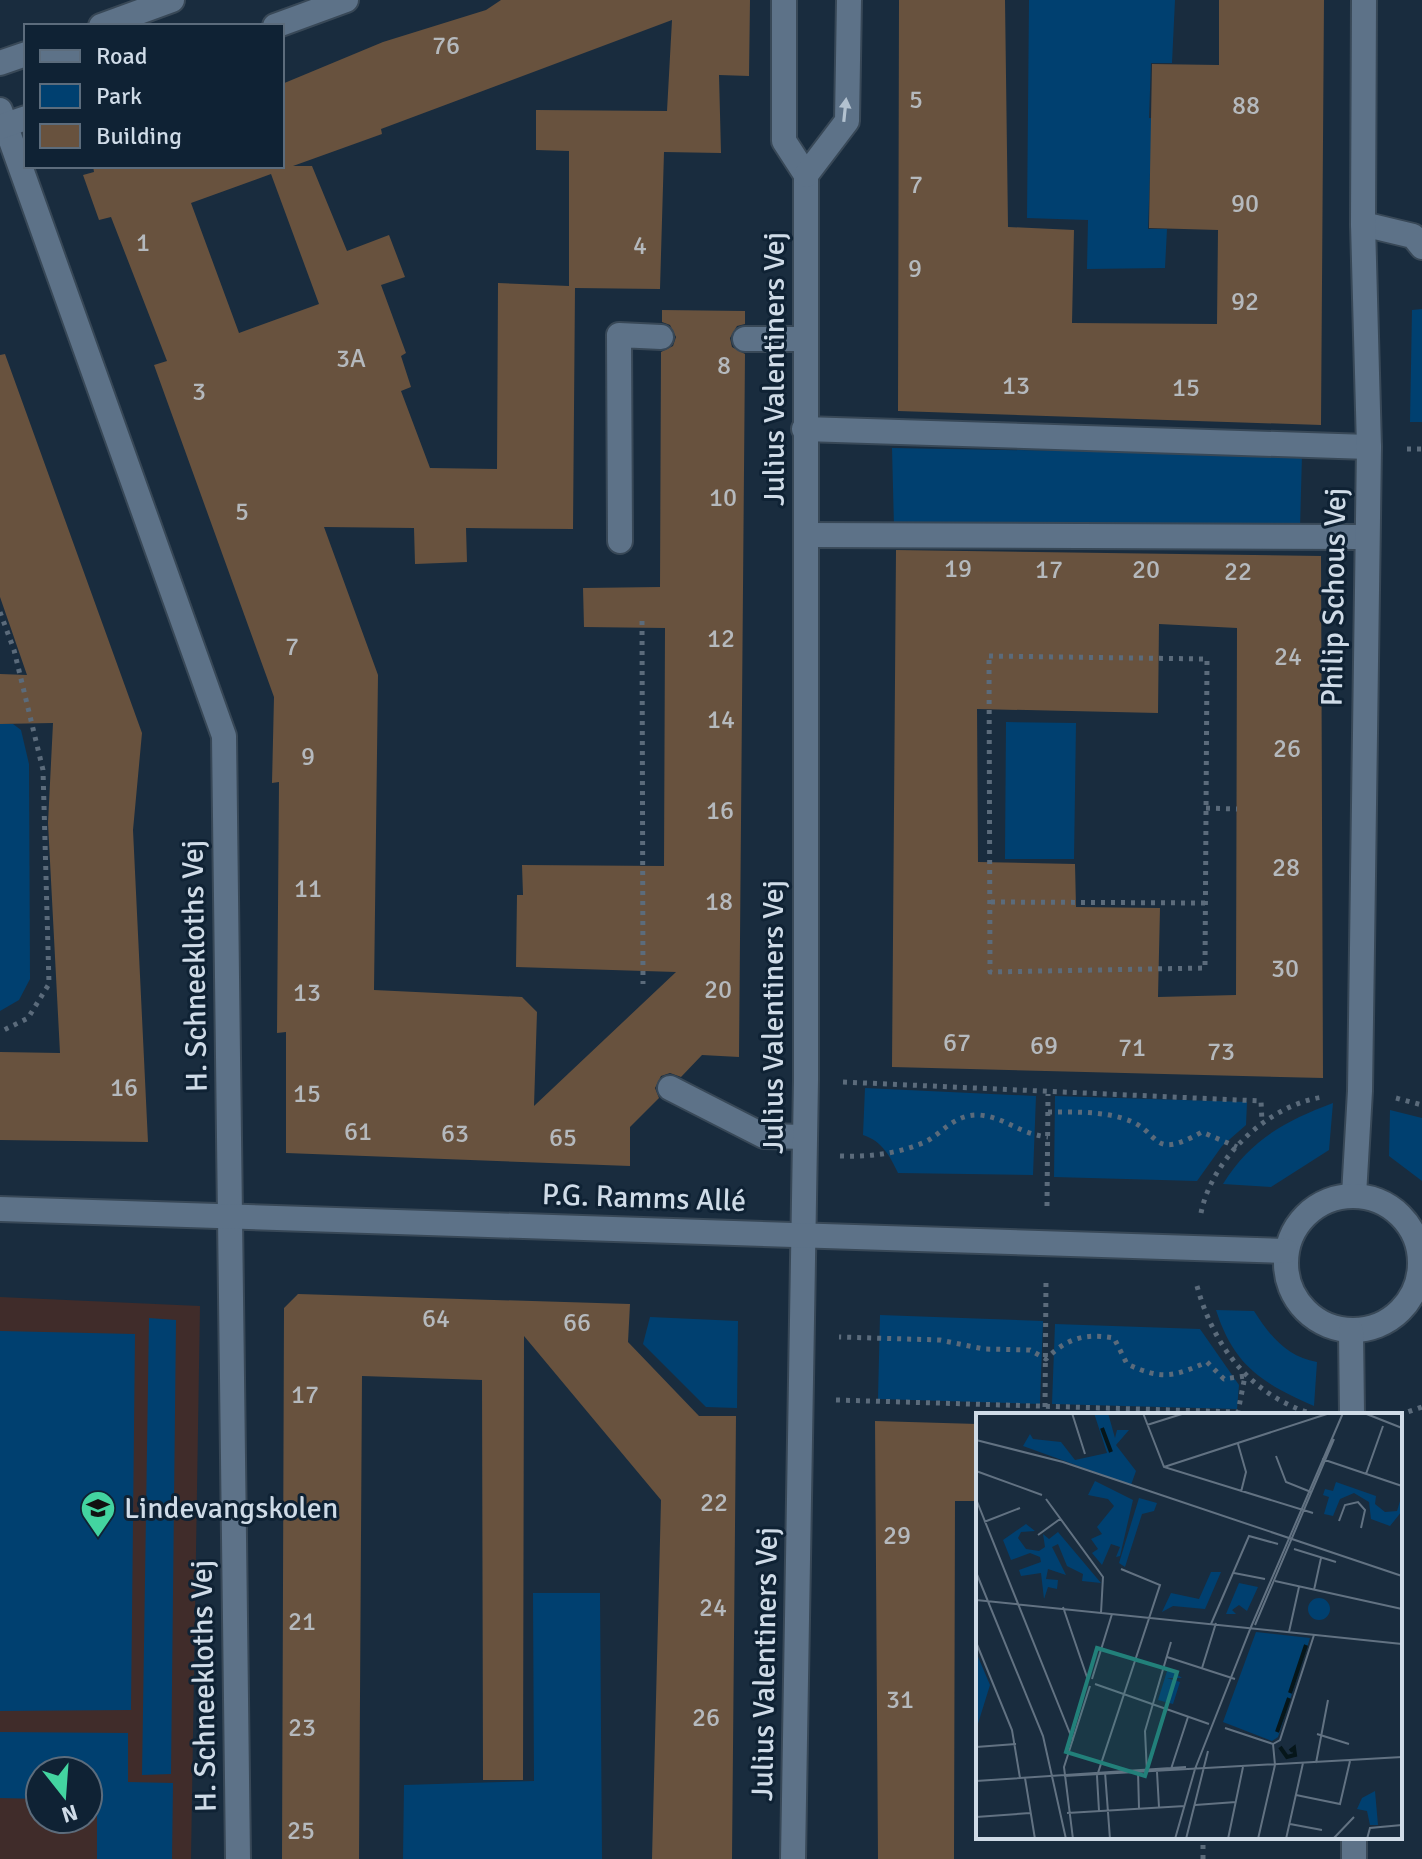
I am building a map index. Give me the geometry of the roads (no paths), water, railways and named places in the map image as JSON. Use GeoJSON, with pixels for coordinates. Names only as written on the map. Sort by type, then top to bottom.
{"type":"FeatureCollection","features":[{"type":"Feature","properties":{"kind":"street"},"geometry":{"type":"LineString","coordinates":[[106,24],[172,0]]}},
{"type":"Feature","properties":{"kind":"street"},"geometry":{"type":"LineString","coordinates":[[280,24],[346,0]]}},
{"type":"Feature","properties":{"kind":"street"},"geometry":{"type":"LineString","coordinates":[[784,0],[784,141],[806,175],[847,121],[849,0]]}},
{"type":"Feature","properties":{"kind":"street","name":"Philip Schous Vej"},"geometry":{"type":"LineString","coordinates":[[1354,1195],[1360,1091],[1369,447],[1363,224],[1364,0]]}},
{"type":"Feature","properties":{"kind":"street"},"geometry":{"type":"LineString","coordinates":[[0,63],[24,55]]}},
{"type":"Feature","properties":{"kind":"street","name":"H. Schneekloths Vej"},"geometry":{"type":"LineString","coordinates":[[8,120],[24,166]]}},
{"type":"Feature","properties":{"kind":"street","name":"H. Schneekloths Vej"},"geometry":{"type":"LineString","coordinates":[[25,168],[224,736],[238,1859]]}},
{"type":"Feature","properties":{"kind":"street","name":"Julius Valentiners Vej"},"geometry":{"type":"LineString","coordinates":[[793,1859],[806,1080],[806,175]]}},
{"type":"Feature","properties":{"kind":"street"},"geometry":{"type":"LineString","coordinates":[[1363,224],[1413,236],[1422,247]]}},
{"type":"Feature","properties":{"kind":"street"},"geometry":{"type":"LineString","coordinates":[[620,541],[619,335],[661,337]]}},
{"type":"Feature","properties":{"kind":"street"},"geometry":{"type":"LineString","coordinates":[[745,339],[805,339]]}},
{"type":"Feature","properties":{"kind":"street"},"geometry":{"type":"LineString","coordinates":[[804,429],[1369,447]]}},
{"type":"Feature","properties":{"kind":"street"},"geometry":{"type":"LineString","coordinates":[[806,535],[1366,537]]}},
{"type":"Feature","properties":{"kind":"street"},"geometry":{"type":"LineString","coordinates":[[670,1088],[764,1136],[805,1146]]}},
{"type":"Feature","properties":{"kind":"street"},"geometry":{"type":"LineString","coordinates":[[1354,1195],[1378,1200],[1398,1213],[1413,1231],[1420,1254],[1416,1307],[1374,1328],[1351,1331],[1323,1324],[1300,1306],[1287,1280],[1286,1251],[1294,1229],[1309,1210],[1330,1199],[1354,1195]]}},
{"type":"Feature","properties":{"kind":"street","name":"P.G. Ramms Allé"},"geometry":{"type":"LineString","coordinates":[[0,1209],[1286,1251]]}},
{"type":"Feature","properties":{"kind":"street"},"geometry":{"type":"LineString","coordinates":[[1351,1331],[1352,1413]]}},
{"type":"Feature","properties":{"kind":"place","name":"Lindevangskolen"},"geometry":{"type":"Point","coordinates":[98,1539]}}]}
